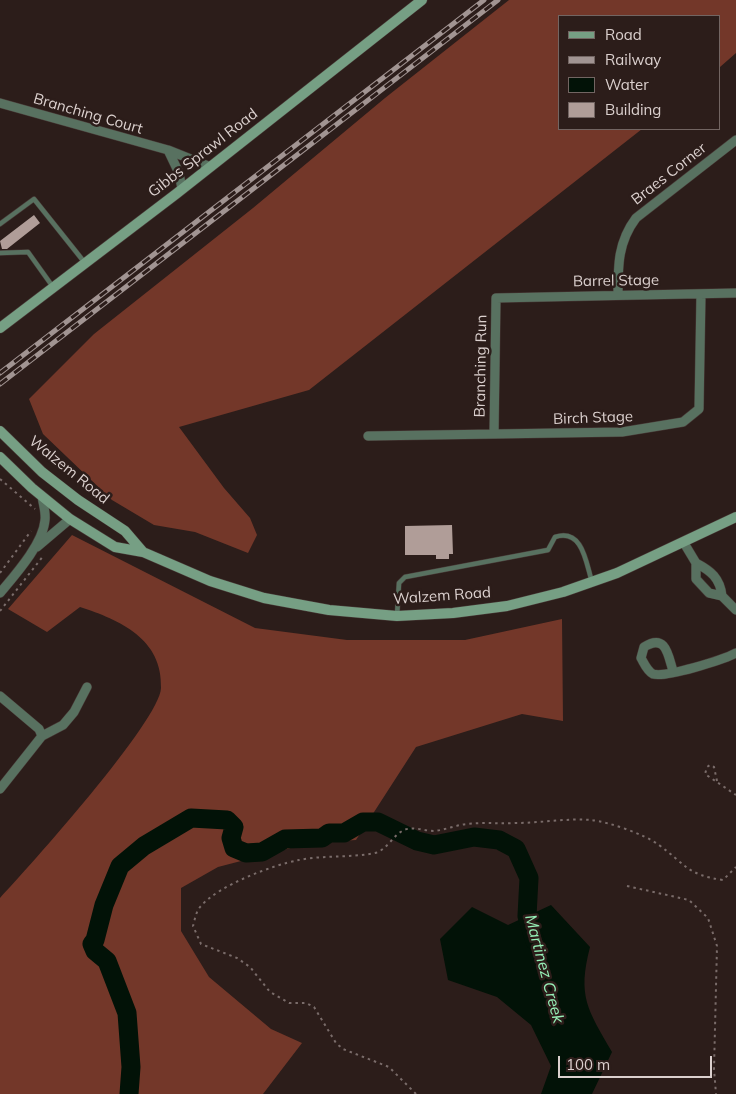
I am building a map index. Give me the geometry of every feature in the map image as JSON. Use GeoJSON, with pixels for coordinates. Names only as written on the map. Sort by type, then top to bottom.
{"type":"FeatureCollection","features":[{"type":"Feature","properties":{"kind":"main road","name":"Gibbs Sprawl Road"},"geometry":{"type":"LineString","coordinates":[[0,328],[182,189],[208,166],[422,0]]}},
{"type":"Feature","properties":{"kind":"main road","name":"Walzem Road"},"geometry":{"type":"LineString","coordinates":[[0,431],[42,472],[78,500],[125,530],[144,552]]}},
{"type":"Feature","properties":{"kind":"main road","name":"Walzem Road"},"geometry":{"type":"LineString","coordinates":[[0,457],[70,519],[115,547],[144,552],[210,581],[264,598],[329,610],[397,616],[453,613],[507,606],[563,592],[617,574],[736,517]]}},
{"type":"Feature","properties":{"kind":"street","name":"Branching Court"},"geometry":{"type":"LineString","coordinates":[[0,103],[168,150],[208,166]]}},
{"type":"Feature","properties":{"kind":"street","name":"Braes Corner"},"geometry":{"type":"LineString","coordinates":[[618,294],[620,248],[628,228],[636,218],[736,140]]}},
{"type":"Feature","properties":{"kind":"street"},"geometry":{"type":"LineString","coordinates":[[168,150],[179,173],[182,189]]}},
{"type":"Feature","properties":{"kind":"street","name":"Barrel Stage"},"geometry":{"type":"LineString","coordinates":[[496,298],[736,293]]}},
{"type":"Feature","properties":{"kind":"street","name":"Birch Stage"},"geometry":{"type":"LineString","coordinates":[[368,436],[622,432],[682,422],[699,409],[701,294]]}},
{"type":"Feature","properties":{"kind":"street","name":"Branching Run"},"geometry":{"type":"LineString","coordinates":[[494,434],[496,298]]}},
{"type":"Feature","properties":{"kind":"street"},"geometry":{"type":"LineString","coordinates":[[33,550],[45,521],[42,496]]}},
{"type":"Feature","properties":{"kind":"street"},"geometry":{"type":"LineString","coordinates":[[0,593],[33,550],[70,519]]}},
{"type":"Feature","properties":{"kind":"street"},"geometry":{"type":"LineString","coordinates":[[684,543],[696,563],[709,570],[720,583],[722,596]]}},
{"type":"Feature","properties":{"kind":"street"},"geometry":{"type":"LineString","coordinates":[[696,563],[696,579],[709,593],[722,596],[736,610]]}},
{"type":"Feature","properties":{"kind":"street"},"geometry":{"type":"LineString","coordinates":[[673,671],[709,664],[736,653]]}},
{"type":"Feature","properties":{"kind":"street"},"geometry":{"type":"LineString","coordinates":[[0,789],[42,736],[63,725],[74,712],[88,687]]}},
{"type":"Feature","properties":{"kind":"street"},"geometry":{"type":"LineString","coordinates":[[0,696],[39,729],[42,736]]}},
{"type":"Feature","properties":{"kind":"lane"},"geometry":{"type":"LineString","coordinates":[[0,224],[34,199],[85,263]]}},
{"type":"Feature","properties":{"kind":"lane"},"geometry":{"type":"LineString","coordinates":[[0,253],[28,252],[53,287]]}},
{"type":"Feature","properties":{"kind":"lane"},"geometry":{"type":"LineString","coordinates":[[397,616],[399,583],[405,577],[548,550],[555,537],[564,534],[572,537],[580,544],[592,582]]}},
{"type":"Feature","properties":{"kind":"path"},"geometry":{"type":"LineString","coordinates":[[0,479],[38,512]]}},
{"type":"Feature","properties":{"kind":"path"},"geometry":{"type":"LineString","coordinates":[[0,573],[33,529]]}},
{"type":"Feature","properties":{"kind":"path"},"geometry":{"type":"LineString","coordinates":[[0,612],[44,554]]}},
{"type":"Feature","properties":{"kind":"path"},"geometry":{"type":"LineString","coordinates":[[717,781],[714,767],[710,765],[707,767],[705,774],[736,795]]}},
{"type":"Feature","properties":{"kind":"path"},"geometry":{"type":"LineString","coordinates":[[416,1094],[389,1067],[343,1049],[336,1043],[314,1007],[306,1003],[289,1003],[270,992],[250,967],[237,958],[201,944],[196,936],[194,926],[200,907],[208,899],[225,888],[258,873],[300,859],[352,857],[378,852],[404,830],[414,828],[431,831],[490,822],[518,823],[592,820],[610,824],[658,844],[693,873],[707,878],[723,880],[736,867]]}},
{"type":"Feature","properties":{"kind":"path"},"geometry":{"type":"LineString","coordinates":[[627,886],[689,900],[708,918],[717,946],[714,1069],[716,1094]]}},
{"type":"Feature","properties":{"kind":"shaded area"},"geometry":{"type":"Polygon","coordinates":[[[509,0],[736,0],[736,53],[721,66],[721,15],[558,15],[558,130],[641,130],[309,390],[179,427],[224,488],[250,518],[257,535],[248,553],[195,532],[154,525],[112,500],[43,434],[29,399],[94,334],[253,208],[385,98],[509,0]]]}},
{"type":"Feature","properties":{"kind":"shaded area"},"geometry":{"type":"Polygon","coordinates":[[[72,535],[255,628],[347,640],[465,640],[562,619],[563,721],[522,714],[416,747],[356,840],[310,843],[218,867],[181,888],[181,931],[209,977],[271,1029],[302,1043],[263,1094],[0,1094],[0,898],[63,827],[117,761],[155,705],[161,688],[160,671],[155,656],[147,644],[124,625],[80,607],[47,632],[8,609],[72,535]]]}},
{"type":"Feature","properties":{"kind":"water"},"geometry":{"type":"Polygon","coordinates":[[[551,905],[590,947],[585,979],[587,1002],[591,1014],[612,1052],[592,1094],[541,1094],[551,1066],[531,1025],[497,997],[448,980],[440,939],[472,907],[508,925],[551,905]]]}},
{"type":"Feature","properties":{"kind":"building"},"geometry":{"type":"Polygon","coordinates":[[[34,215],[40,223],[7,249],[2,249],[0,241],[34,215]]]}},
{"type":"Feature","properties":{"kind":"building"},"geometry":{"type":"Polygon","coordinates":[[[452,525],[453,554],[449,554],[449,559],[436,559],[436,555],[405,555],[405,526],[452,525]]]}},
{"type":"Feature","properties":{"kind":"waterway","name":"Martinez Creek"},"geometry":{"type":"LineString","coordinates":[[129,1094],[131,1067],[127,1013],[107,961],[95,951],[92,944],[95,940],[104,905],[120,866],[144,846],[191,818],[227,820],[234,827],[231,838],[234,848],[246,853],[262,852],[285,839],[322,838],[329,833],[344,833],[363,822],[378,822],[417,841],[434,845],[474,837],[499,840],[516,849],[529,878],[527,916],[535,941]]}},
{"type":"Feature","properties":{"kind":"railway"},"geometry":{"type":"LineString","coordinates":[[0,373],[484,0]]}},
{"type":"Feature","properties":{"kind":"railway"},"geometry":{"type":"LineString","coordinates":[[0,384],[498,0]]}}]}
